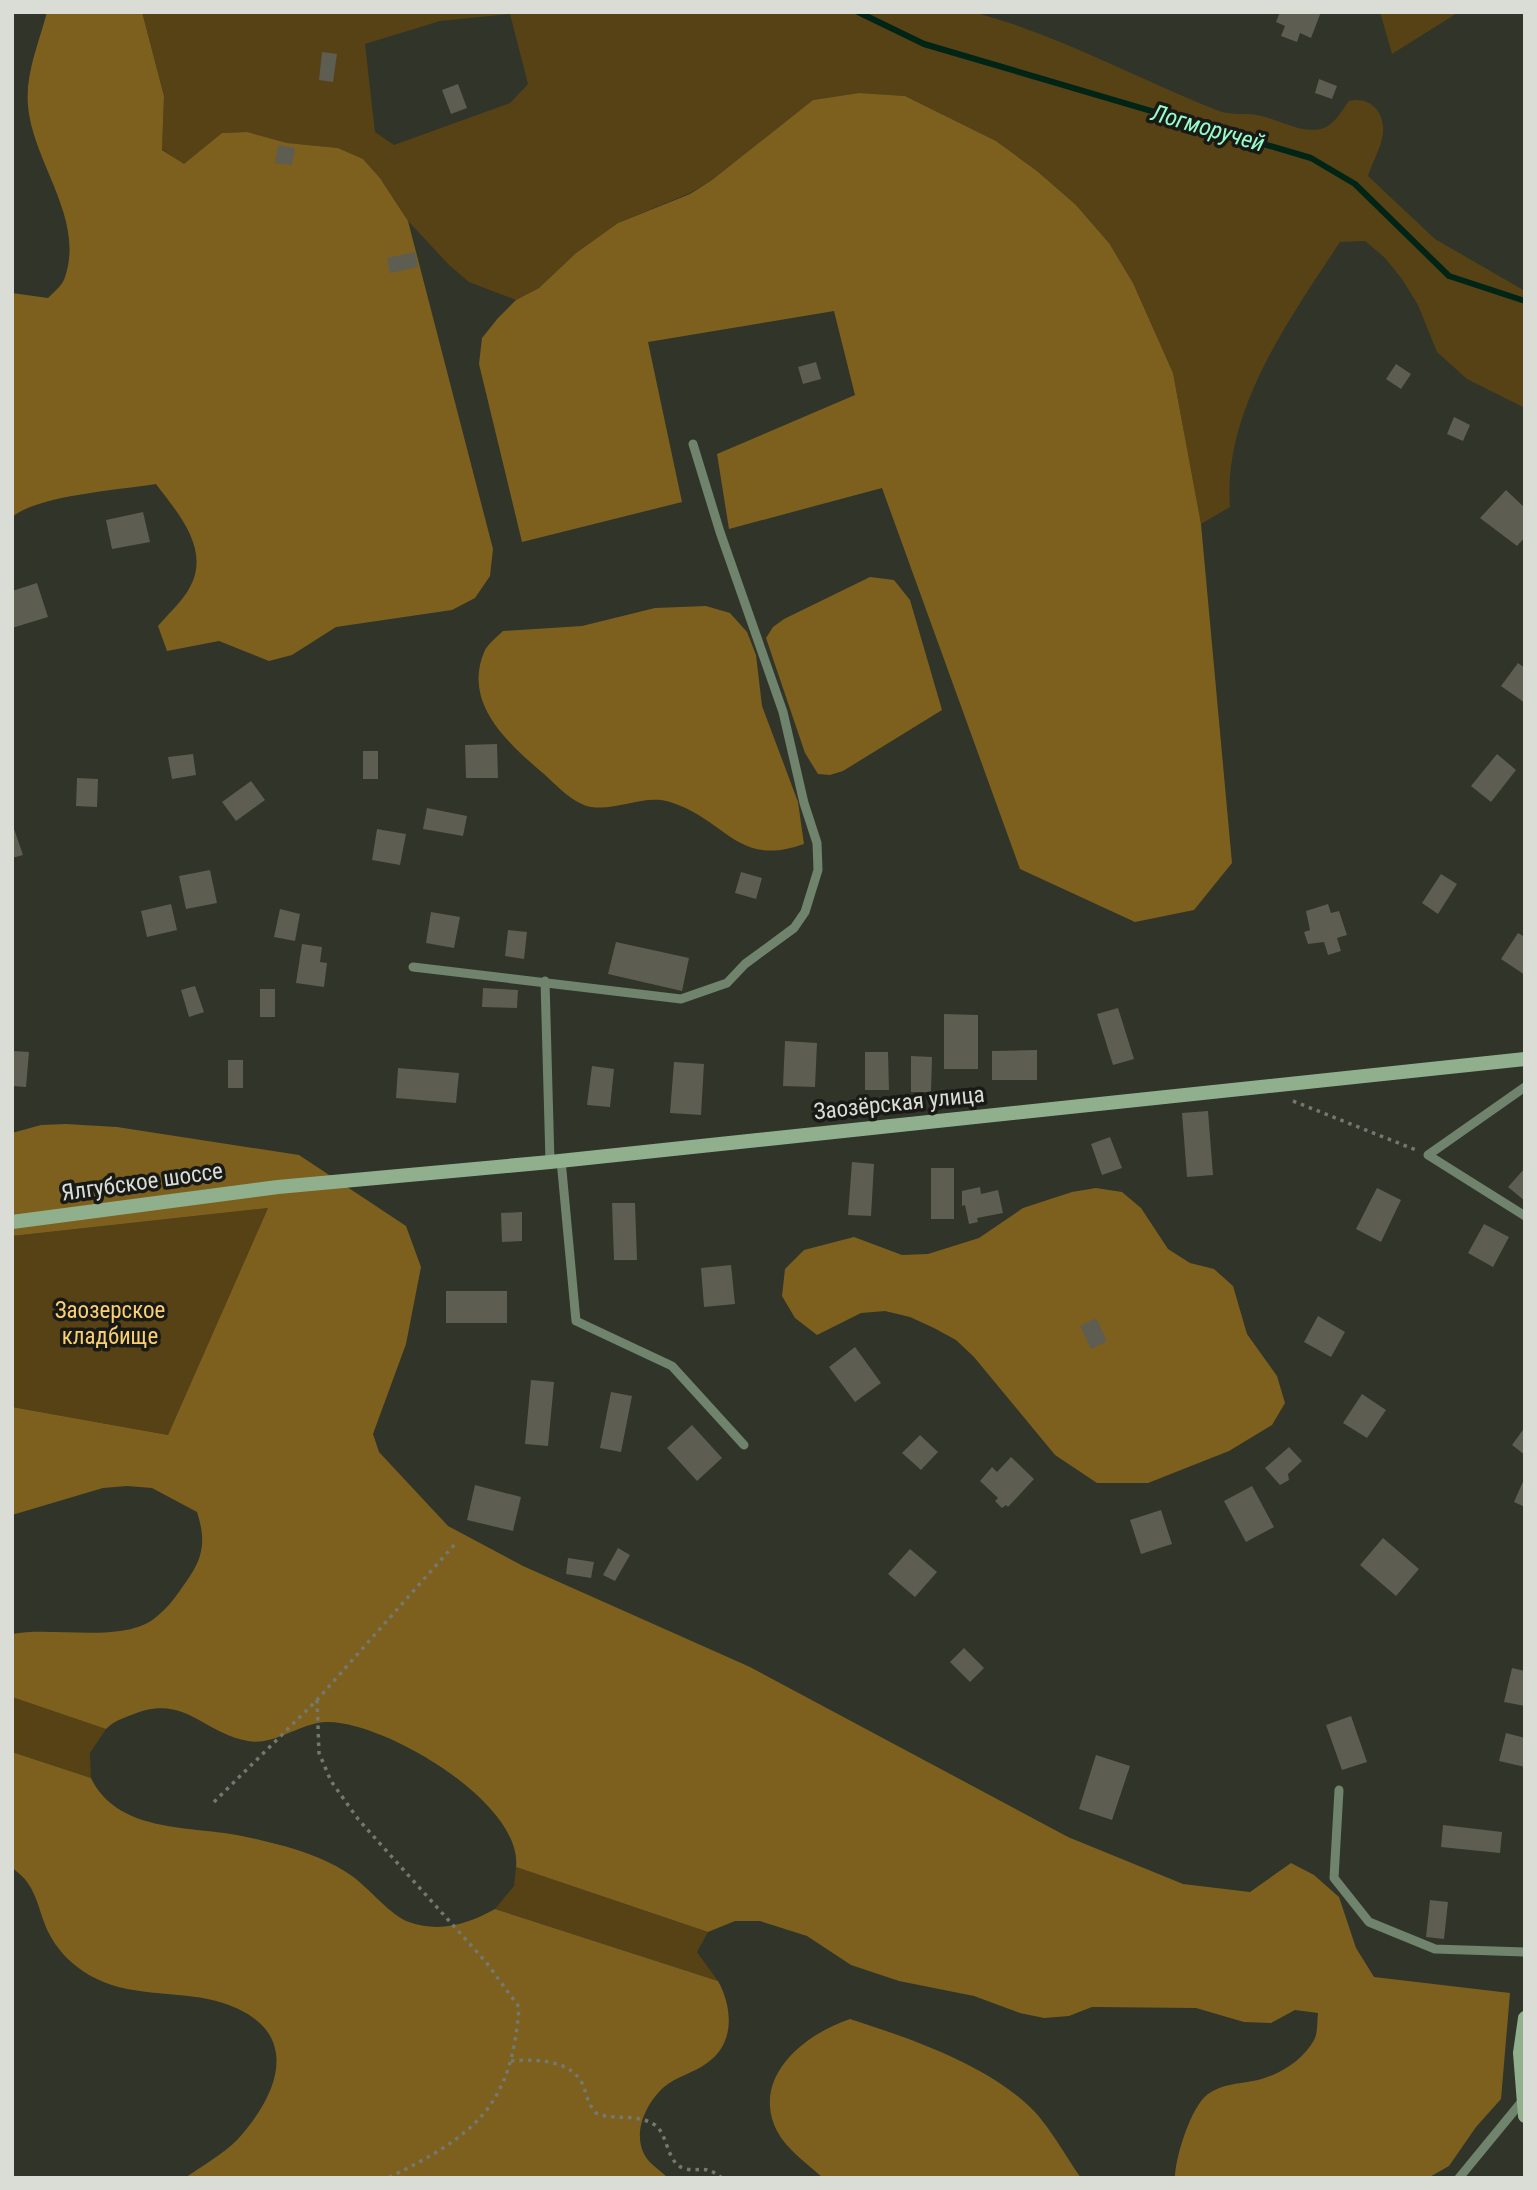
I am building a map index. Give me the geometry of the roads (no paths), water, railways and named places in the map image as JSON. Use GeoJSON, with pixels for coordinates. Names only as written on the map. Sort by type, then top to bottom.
{"type":"FeatureCollection","features":[{"type":"Feature","properties":{"kind":"street","name":"Заозёрская улица"},"geometry":{"type":"LineString","coordinates":[[278,1187],[556,1161],[1525,1059]]}},
{"type":"Feature","properties":{"kind":"street","name":"Ялгубское шоссе"},"geometry":{"type":"LineString","coordinates":[[12,1222],[278,1187]]}},
{"type":"Feature","properties":{"kind":"street"},"geometry":{"type":"LineString","coordinates":[[1525,2018],[1520,2053],[1525,2116]]}},
{"type":"Feature","properties":{"kind":"lane"},"geometry":{"type":"LineString","coordinates":[[413,967],[681,999],[727,983],[745,964],[794,928],[806,912],[815,881],[817,843],[804,803],[786,725],[693,444]]}},
{"type":"Feature","properties":{"kind":"lane"},"geometry":{"type":"LineString","coordinates":[[545,981],[556,1161],[576,1321],[672,1366],[744,1445]]}},
{"type":"Feature","properties":{"kind":"lane"},"geometry":{"type":"LineString","coordinates":[[1525,1087],[1428,1155],[1525,1216]]}},
{"type":"Feature","properties":{"kind":"lane"},"geometry":{"type":"LineString","coordinates":[[1339,1790],[1334,1878],[1369,1922],[1436,1949],[1525,1952]]}},
{"type":"Feature","properties":{"kind":"lane"},"geometry":{"type":"LineString","coordinates":[[1459,2178],[1523,2100]]}},
{"type":"Feature","properties":{"kind":"waterway","name":"Логморучей"},"geometry":{"type":"LineString","coordinates":[[858,12],[924,44],[1311,158],[1355,184],[1449,276],[1525,301]]}},
{"type":"Feature","properties":{"kind":"park label","name":"Заозерское кладбище"},"geometry":{"type":"Point","coordinates":[110,1323]}}]}
